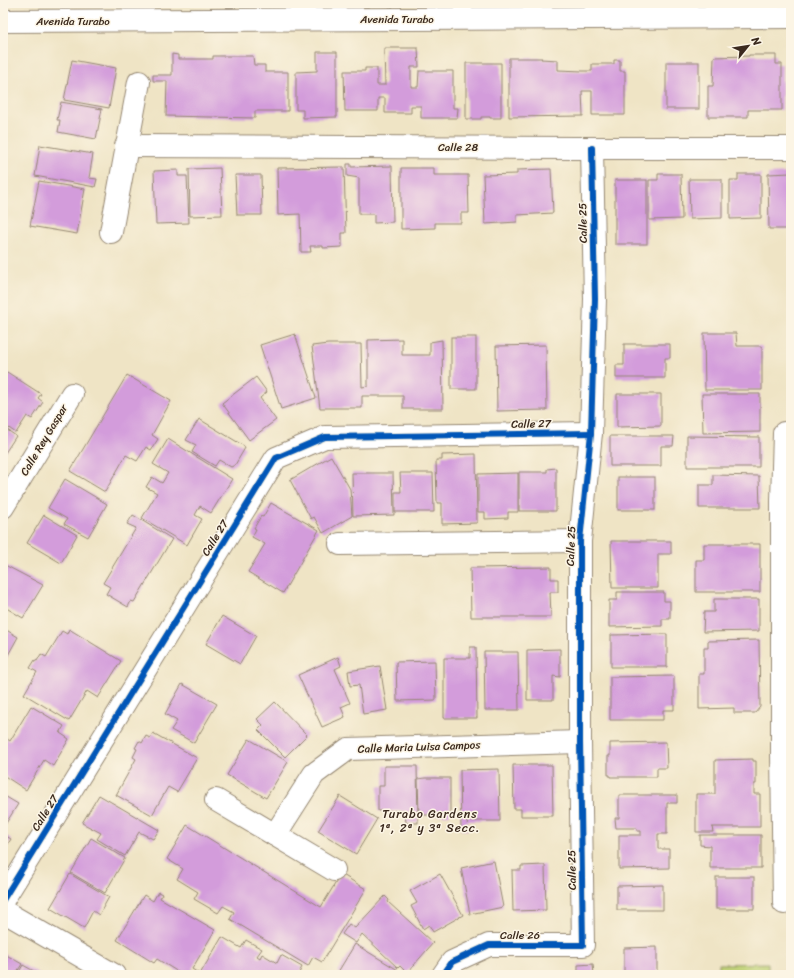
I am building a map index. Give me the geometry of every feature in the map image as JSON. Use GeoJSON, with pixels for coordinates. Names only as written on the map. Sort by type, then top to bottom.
{"type":"FeatureCollection","features":[{"type":"Feature","properties":{"kind":"street","name":"Avenida Turabo"},"geometry":{"type":"LineString","coordinates":[[3,21],[791,17]]}},
{"type":"Feature","properties":{"kind":"street"},"geometry":{"type":"LineString","coordinates":[[111,232],[139,82]]}},
{"type":"Feature","properties":{"kind":"street","name":"Calle 28"},"geometry":{"type":"LineString","coordinates":[[126,146],[791,148]]}},
{"type":"Feature","properties":{"kind":"street","name":"Calle 25"},"geometry":{"type":"LineString","coordinates":[[583,945],[580,742],[580,541],[591,433],[595,299],[592,148]]}},
{"type":"Feature","properties":{"kind":"street","name":"Calle Rey Gaspar"},"geometry":{"type":"LineString","coordinates":[[3,507],[72,394]]}},
{"type":"Feature","properties":{"kind":"street","name":"Calle 27"},"geometry":{"type":"LineString","coordinates":[[3,900],[276,458],[325,437],[591,433]]}},
{"type":"Feature","properties":{"kind":"street"},"geometry":{"type":"LineString","coordinates":[[784,903],[788,836],[782,752],[787,634],[782,501],[784,433],[791,433]]}},
{"type":"Feature","properties":{"kind":"street"},"geometry":{"type":"LineString","coordinates":[[340,544],[580,541]]}},
{"type":"Feature","properties":{"kind":"street","name":"Calle Maria Luisa Campos"},"geometry":{"type":"LineString","coordinates":[[275,835],[314,774],[348,749],[580,742]]}},
{"type":"Feature","properties":{"kind":"street"},"geometry":{"type":"LineString","coordinates":[[216,800],[334,870]]}},
{"type":"Feature","properties":{"kind":"street"},"geometry":{"type":"LineString","coordinates":[[3,911],[114,975]]}},
{"type":"Feature","properties":{"kind":"street","name":"Calle 26"},"geometry":{"type":"LineString","coordinates":[[443,975],[452,962],[489,945],[583,945]]}},
{"type":"Feature","properties":{"kind":"green space"},"geometry":{"type":"Polygon","coordinates":[[[768,963],[768,975],[719,975],[719,964],[768,963]]]}},
{"type":"Feature","properties":{"kind":"building"},"geometry":{"type":"Polygon","coordinates":[[[384,48],[418,48],[419,67],[411,67],[411,87],[418,87],[419,71],[453,71],[453,108],[458,108],[457,118],[421,118],[421,106],[411,106],[411,113],[385,113],[385,98],[378,98],[378,111],[345,111],[344,71],[365,71],[365,68],[377,68],[377,85],[385,85],[384,48]]]}},
{"type":"Feature","properties":{"kind":"building"},"geometry":{"type":"Polygon","coordinates":[[[317,52],[337,52],[337,117],[303,118],[303,110],[296,110],[296,72],[317,71],[317,52]]]}},
{"type":"Feature","properties":{"kind":"building"},"geometry":{"type":"Polygon","coordinates":[[[172,54],[178,55],[178,59],[213,59],[213,56],[253,56],[254,65],[265,65],[265,72],[288,72],[288,111],[255,111],[255,118],[166,116],[167,81],[153,81],[153,75],[172,75],[172,54]]]}},
{"type":"Feature","properties":{"kind":"building"},"geometry":{"type":"Polygon","coordinates":[[[776,55],[776,64],[782,64],[782,110],[748,110],[748,117],[708,117],[708,86],[713,86],[714,57],[776,55]]]}},
{"type":"Feature","properties":{"kind":"building"},"geometry":{"type":"Polygon","coordinates":[[[509,58],[542,58],[541,59],[558,60],[558,70],[583,71],[592,71],[592,64],[614,64],[614,60],[620,60],[620,71],[625,71],[625,115],[592,115],[592,91],[582,91],[583,116],[509,117],[509,58]]]}},
{"type":"Feature","properties":{"kind":"building"},"geometry":{"type":"Polygon","coordinates":[[[72,60],[116,68],[109,108],[64,100],[72,60]]]}},
{"type":"Feature","properties":{"kind":"building"},"geometry":{"type":"Polygon","coordinates":[[[666,62],[699,62],[699,109],[666,109],[666,62]]]}},
{"type":"Feature","properties":{"kind":"building"},"geometry":{"type":"Polygon","coordinates":[[[466,63],[501,63],[501,118],[481,117],[481,119],[466,119],[466,63]]]}},
{"type":"Feature","properties":{"kind":"building"},"geometry":{"type":"Polygon","coordinates":[[[61,102],[102,109],[96,139],[58,132],[60,120],[57,120],[61,102]]]}},
{"type":"Feature","properties":{"kind":"building"},"geometry":{"type":"Polygon","coordinates":[[[40,145],[93,154],[89,178],[97,179],[95,187],[35,176],[40,145]]]}},
{"type":"Feature","properties":{"kind":"building"},"geometry":{"type":"Polygon","coordinates":[[[347,164],[351,164],[351,167],[392,166],[393,222],[374,223],[374,214],[359,214],[359,178],[347,176],[347,164]]]}},
{"type":"Feature","properties":{"kind":"building"},"geometry":{"type":"Polygon","coordinates":[[[344,167],[346,233],[342,233],[342,247],[323,248],[323,246],[310,246],[311,252],[301,252],[300,214],[278,215],[277,168],[344,167]]]}},
{"type":"Feature","properties":{"kind":"building"},"geometry":{"type":"Polygon","coordinates":[[[220,168],[222,215],[190,216],[189,169],[220,168]]]}},
{"type":"Feature","properties":{"kind":"building"},"geometry":{"type":"Polygon","coordinates":[[[401,168],[434,168],[434,175],[468,175],[469,213],[461,213],[461,223],[435,223],[435,228],[401,229],[401,168]]]}},
{"type":"Feature","properties":{"kind":"building"},"geometry":{"type":"Polygon","coordinates":[[[551,169],[553,213],[517,215],[517,222],[485,224],[483,175],[517,174],[517,170],[551,169]]]}},
{"type":"Feature","properties":{"kind":"building"},"geometry":{"type":"Polygon","coordinates":[[[178,170],[178,176],[187,176],[189,223],[156,224],[154,171],[178,170]]]}},
{"type":"Feature","properties":{"kind":"building"},"geometry":{"type":"Polygon","coordinates":[[[791,173],[791,229],[769,229],[768,174],[791,173]]]}},
{"type":"Feature","properties":{"kind":"building"},"geometry":{"type":"Polygon","coordinates":[[[658,174],[681,174],[682,219],[649,220],[649,180],[658,180],[658,174]]]}},
{"type":"Feature","properties":{"kind":"building"},"geometry":{"type":"Polygon","coordinates":[[[738,174],[761,174],[761,218],[730,219],[730,180],[738,180],[738,174]]]}},
{"type":"Feature","properties":{"kind":"building"},"geometry":{"type":"Polygon","coordinates":[[[235,175],[261,175],[262,215],[237,215],[235,175]]]}},
{"type":"Feature","properties":{"kind":"building"},"geometry":{"type":"Polygon","coordinates":[[[689,179],[722,179],[722,218],[690,219],[689,179]]]}},
{"type":"Feature","properties":{"kind":"building"},"geometry":{"type":"Polygon","coordinates":[[[615,180],[647,180],[647,244],[615,244],[615,180]]]}},
{"type":"Feature","properties":{"kind":"building"},"geometry":{"type":"Polygon","coordinates":[[[39,181],[85,189],[77,234],[30,226],[39,181]]]}},
{"type":"Feature","properties":{"kind":"building"},"geometry":{"type":"Polygon","coordinates":[[[704,333],[736,333],[737,346],[762,346],[762,390],[705,390],[704,333]]]}},
{"type":"Feature","properties":{"kind":"building"},"geometry":{"type":"Polygon","coordinates":[[[295,334],[316,398],[281,409],[260,345],[295,334]]]}},
{"type":"Feature","properties":{"kind":"building"},"geometry":{"type":"Polygon","coordinates":[[[451,337],[476,337],[476,389],[451,389],[451,337]]]}},
{"type":"Feature","properties":{"kind":"building"},"geometry":{"type":"Polygon","coordinates":[[[402,339],[402,355],[430,355],[430,342],[442,340],[443,409],[403,409],[403,396],[362,396],[362,408],[320,408],[312,346],[328,344],[361,344],[362,387],[368,386],[368,340],[402,339]]]}},
{"type":"Feature","properties":{"kind":"building"},"geometry":{"type":"Polygon","coordinates":[[[624,344],[670,344],[670,358],[665,358],[665,378],[616,378],[616,365],[624,365],[624,344]]]}},
{"type":"Feature","properties":{"kind":"building"},"geometry":{"type":"Polygon","coordinates":[[[546,345],[547,410],[497,411],[496,346],[546,345]]]}},
{"type":"Feature","properties":{"kind":"building"},"geometry":{"type":"Polygon","coordinates":[[[7,372],[41,394],[38,398],[43,402],[32,419],[27,416],[16,433],[3,424],[3,378],[7,372]]]}},
{"type":"Feature","properties":{"kind":"building"},"geometry":{"type":"Polygon","coordinates":[[[127,375],[171,401],[152,435],[158,439],[151,450],[146,447],[137,461],[126,455],[105,492],[70,471],[127,375]]]}},
{"type":"Feature","properties":{"kind":"building"},"geometry":{"type":"Polygon","coordinates":[[[256,377],[267,392],[260,398],[276,420],[249,440],[222,403],[256,377]]]}},
{"type":"Feature","properties":{"kind":"building"},"geometry":{"type":"Polygon","coordinates":[[[617,394],[661,394],[661,426],[617,427],[617,394]]]}},
{"type":"Feature","properties":{"kind":"building"},"geometry":{"type":"Polygon","coordinates":[[[702,394],[760,394],[760,432],[703,433],[702,394]]]}},
{"type":"Feature","properties":{"kind":"building"},"geometry":{"type":"Polygon","coordinates":[[[199,419],[244,446],[245,448],[235,465],[231,467],[219,460],[215,466],[192,452],[196,445],[186,440],[199,419]]]}},
{"type":"Feature","properties":{"kind":"building"},"geometry":{"type":"Polygon","coordinates":[[[3,427],[16,436],[3,456],[3,427]]]}},
{"type":"Feature","properties":{"kind":"building"},"geometry":{"type":"Polygon","coordinates":[[[610,436],[674,436],[673,446],[661,446],[661,466],[610,466],[610,436]]]}},
{"type":"Feature","properties":{"kind":"building"},"geometry":{"type":"Polygon","coordinates":[[[687,436],[759,437],[759,467],[687,467],[687,436]]]}},
{"type":"Feature","properties":{"kind":"building"},"geometry":{"type":"Polygon","coordinates":[[[168,439],[232,479],[211,513],[200,506],[195,515],[202,519],[187,545],[142,518],[157,493],[146,487],[152,477],[162,483],[168,473],[153,464],[168,439]]]}},
{"type":"Feature","properties":{"kind":"building"},"geometry":{"type":"Polygon","coordinates":[[[476,454],[477,523],[442,524],[442,503],[437,503],[436,460],[442,460],[442,455],[476,454]]]}},
{"type":"Feature","properties":{"kind":"building"},"geometry":{"type":"Polygon","coordinates":[[[331,456],[350,489],[352,516],[323,533],[314,517],[311,519],[290,480],[331,456]]]}},
{"type":"Feature","properties":{"kind":"building"},"geometry":{"type":"Polygon","coordinates":[[[556,468],[556,511],[519,511],[519,472],[547,472],[547,469],[556,468]]]}},
{"type":"Feature","properties":{"kind":"building"},"geometry":{"type":"Polygon","coordinates":[[[352,473],[393,473],[394,515],[353,516],[352,473]]]}},
{"type":"Feature","properties":{"kind":"building"},"geometry":{"type":"Polygon","coordinates":[[[400,473],[433,473],[434,512],[395,512],[395,492],[401,492],[400,473]]]}},
{"type":"Feature","properties":{"kind":"building"},"geometry":{"type":"Polygon","coordinates":[[[518,473],[518,512],[508,512],[508,518],[485,519],[485,512],[478,512],[478,474],[518,473]]]}},
{"type":"Feature","properties":{"kind":"building"},"geometry":{"type":"Polygon","coordinates":[[[713,475],[759,476],[760,508],[699,508],[699,485],[713,485],[713,475]]]}},
{"type":"Feature","properties":{"kind":"building"},"geometry":{"type":"Polygon","coordinates":[[[618,477],[655,477],[655,510],[618,510],[618,477]]]}},
{"type":"Feature","properties":{"kind":"building"},"geometry":{"type":"Polygon","coordinates":[[[65,479],[107,504],[88,537],[64,524],[67,519],[48,508],[65,479]]]}},
{"type":"Feature","properties":{"kind":"building"},"geometry":{"type":"Polygon","coordinates":[[[271,503],[319,530],[283,593],[248,572],[265,544],[252,537],[256,529],[254,528],[261,516],[263,517],[271,503]]]}},
{"type":"Feature","properties":{"kind":"building"},"geometry":{"type":"Polygon","coordinates":[[[44,515],[77,535],[61,563],[27,543],[44,515]]]}},
{"type":"Feature","properties":{"kind":"building"},"geometry":{"type":"Polygon","coordinates":[[[133,515],[172,539],[134,602],[131,601],[128,607],[106,594],[110,587],[103,583],[136,528],[127,524],[133,515]]]}},
{"type":"Feature","properties":{"kind":"building"},"geometry":{"type":"Polygon","coordinates":[[[611,541],[671,541],[671,554],[658,554],[658,588],[612,588],[611,541]]]}},
{"type":"Feature","properties":{"kind":"building"},"geometry":{"type":"Polygon","coordinates":[[[704,544],[760,544],[760,592],[696,592],[696,560],[704,560],[704,544]]]}},
{"type":"Feature","properties":{"kind":"building"},"geometry":{"type":"Polygon","coordinates":[[[3,564],[43,585],[23,618],[3,606],[3,564]]]}},
{"type":"Feature","properties":{"kind":"building"},"geometry":{"type":"Polygon","coordinates":[[[551,567],[551,579],[558,579],[558,592],[550,592],[551,617],[471,617],[470,568],[551,567]]]}},
{"type":"Feature","properties":{"kind":"building"},"geometry":{"type":"Polygon","coordinates":[[[617,592],[664,592],[664,601],[670,601],[670,619],[662,619],[662,626],[609,627],[609,600],[617,600],[617,592]]]}},
{"type":"Feature","properties":{"kind":"building"},"geometry":{"type":"Polygon","coordinates":[[[714,599],[759,599],[759,631],[703,632],[704,612],[714,612],[714,599]]]}},
{"type":"Feature","properties":{"kind":"building"},"geometry":{"type":"Polygon","coordinates":[[[222,616],[256,636],[240,664],[206,644],[222,616]]]}},
{"type":"Feature","properties":{"kind":"building"},"geometry":{"type":"Polygon","coordinates":[[[3,628],[18,637],[3,664],[3,628]]]}},
{"type":"Feature","properties":{"kind":"building"},"geometry":{"type":"Polygon","coordinates":[[[69,629],[121,661],[98,698],[87,691],[69,721],[24,694],[37,672],[30,668],[35,660],[37,661],[41,654],[46,657],[62,631],[67,634],[69,629]]]}},
{"type":"Feature","properties":{"kind":"building"},"geometry":{"type":"Polygon","coordinates":[[[667,634],[667,667],[611,667],[611,635],[667,634]]]}},
{"type":"Feature","properties":{"kind":"building"},"geometry":{"type":"Polygon","coordinates":[[[759,640],[760,707],[755,713],[734,713],[734,708],[699,709],[699,674],[704,674],[704,648],[708,648],[708,641],[759,640]]]}},
{"type":"Feature","properties":{"kind":"building"},"geometry":{"type":"Polygon","coordinates":[[[470,647],[476,647],[477,718],[444,718],[444,658],[470,658],[470,647]]]}},
{"type":"Feature","properties":{"kind":"building"},"geometry":{"type":"Polygon","coordinates":[[[560,649],[560,677],[553,676],[553,700],[527,700],[527,650],[560,649]]]}},
{"type":"Feature","properties":{"kind":"building"},"geometry":{"type":"Polygon","coordinates":[[[484,652],[518,652],[519,710],[485,710],[484,652]]]}},
{"type":"Feature","properties":{"kind":"building"},"geometry":{"type":"Polygon","coordinates":[[[338,657],[341,666],[335,669],[350,703],[341,707],[345,717],[322,727],[298,675],[338,657]]]}},
{"type":"Feature","properties":{"kind":"building"},"geometry":{"type":"Polygon","coordinates":[[[435,661],[436,700],[397,701],[396,662],[435,661]]]}},
{"type":"Feature","properties":{"kind":"building"},"geometry":{"type":"Polygon","coordinates":[[[380,666],[387,710],[363,714],[359,685],[350,686],[348,671],[380,666]]]}},
{"type":"Feature","properties":{"kind":"building"},"geometry":{"type":"Polygon","coordinates":[[[674,676],[674,710],[663,710],[663,720],[610,720],[610,677],[674,676]]]}},
{"type":"Feature","properties":{"kind":"building"},"geometry":{"type":"Polygon","coordinates":[[[182,684],[217,704],[194,743],[171,730],[177,721],[165,714],[182,684]]]}},
{"type":"Feature","properties":{"kind":"building"},"geometry":{"type":"Polygon","coordinates":[[[275,702],[307,735],[285,757],[258,730],[263,725],[257,719],[275,702]]]}},
{"type":"Feature","properties":{"kind":"building"},"geometry":{"type":"Polygon","coordinates":[[[31,706],[64,726],[60,733],[69,739],[53,766],[44,760],[26,790],[3,775],[3,736],[10,741],[31,706]]]}},
{"type":"Feature","properties":{"kind":"building"},"geometry":{"type":"Polygon","coordinates":[[[153,733],[197,758],[177,792],[168,787],[152,815],[116,795],[136,759],[133,757],[137,749],[135,748],[139,741],[142,743],[146,736],[150,738],[153,733]]]}},
{"type":"Feature","properties":{"kind":"building"},"geometry":{"type":"Polygon","coordinates":[[[249,739],[288,762],[266,798],[227,775],[249,739]]]}},
{"type":"Feature","properties":{"kind":"building"},"geometry":{"type":"Polygon","coordinates":[[[666,742],[667,768],[657,768],[657,777],[610,777],[610,775],[608,775],[610,743],[666,742]]]}},
{"type":"Feature","properties":{"kind":"building"},"geometry":{"type":"Polygon","coordinates":[[[753,759],[753,761],[756,761],[756,784],[754,784],[754,794],[760,794],[760,827],[712,827],[713,832],[696,832],[696,794],[715,794],[715,760],[753,759]]]}},
{"type":"Feature","properties":{"kind":"building"},"geometry":{"type":"Polygon","coordinates":[[[513,765],[552,765],[553,816],[521,816],[521,809],[514,809],[513,765]]]}},
{"type":"Feature","properties":{"kind":"building"},"geometry":{"type":"Polygon","coordinates":[[[384,766],[417,766],[418,823],[406,823],[405,811],[378,811],[378,786],[384,786],[384,766]]]}},
{"type":"Feature","properties":{"kind":"building"},"geometry":{"type":"Polygon","coordinates":[[[499,769],[500,821],[467,821],[468,830],[461,830],[460,770],[499,769]]]}},
{"type":"Feature","properties":{"kind":"building"},"geometry":{"type":"Polygon","coordinates":[[[450,778],[450,815],[419,815],[418,779],[450,778]]]}},
{"type":"Feature","properties":{"kind":"building"},"geometry":{"type":"Polygon","coordinates":[[[3,795],[18,804],[3,828],[3,795]]]}},
{"type":"Feature","properties":{"kind":"building"},"geometry":{"type":"Polygon","coordinates":[[[99,795],[159,830],[153,839],[139,832],[125,856],[97,839],[101,833],[82,823],[99,795]]]}},
{"type":"Feature","properties":{"kind":"building"},"geometry":{"type":"Polygon","coordinates":[[[619,795],[677,795],[677,803],[667,803],[667,834],[658,834],[658,849],[669,849],[669,868],[619,869],[619,835],[641,835],[641,831],[637,831],[637,828],[616,828],[615,818],[619,818],[619,795]]]}},
{"type":"Feature","properties":{"kind":"building"},"geometry":{"type":"Polygon","coordinates":[[[340,796],[377,819],[356,854],[318,831],[340,796]]]}},
{"type":"Feature","properties":{"kind":"building"},"geometry":{"type":"Polygon","coordinates":[[[187,825],[321,907],[341,874],[366,889],[322,962],[313,957],[308,966],[230,919],[234,912],[223,906],[218,913],[194,899],[198,892],[177,879],[183,869],[167,859],[187,825]]]}},
{"type":"Feature","properties":{"kind":"building"},"geometry":{"type":"Polygon","coordinates":[[[3,834],[11,839],[3,852],[3,834]]]}},
{"type":"Feature","properties":{"kind":"building"},"geometry":{"type":"Polygon","coordinates":[[[700,835],[761,835],[761,868],[710,868],[710,846],[700,845],[700,835]]]}},
{"type":"Feature","properties":{"kind":"building"},"geometry":{"type":"Polygon","coordinates":[[[91,838],[125,858],[105,893],[71,873],[91,838]]]}},
{"type":"Feature","properties":{"kind":"building"},"geometry":{"type":"Polygon","coordinates":[[[494,861],[503,907],[470,914],[461,868],[494,861]]]}},
{"type":"Feature","properties":{"kind":"building"},"geometry":{"type":"Polygon","coordinates":[[[545,865],[546,910],[513,911],[512,870],[521,870],[521,866],[545,865]]]}},
{"type":"Feature","properties":{"kind":"building"},"geometry":{"type":"Polygon","coordinates":[[[70,874],[109,897],[99,915],[93,911],[84,928],[50,908],[70,874]]]}},
{"type":"Feature","properties":{"kind":"building"},"geometry":{"type":"Polygon","coordinates":[[[440,874],[463,915],[433,932],[429,925],[423,929],[411,906],[417,903],[410,891],[440,874]]]}},
{"type":"Feature","properties":{"kind":"building"},"geometry":{"type":"Polygon","coordinates":[[[716,877],[754,877],[754,909],[716,909],[716,877]]]}},
{"type":"Feature","properties":{"kind":"building"},"geometry":{"type":"Polygon","coordinates":[[[663,885],[663,910],[617,910],[617,886],[663,885]]]}},
{"type":"Feature","properties":{"kind":"building"},"geometry":{"type":"Polygon","coordinates":[[[158,892],[162,894],[160,898],[215,930],[192,969],[200,974],[222,937],[241,948],[246,940],[262,949],[257,956],[260,958],[262,954],[277,963],[281,955],[302,967],[298,975],[183,975],[157,959],[154,963],[117,940],[144,895],[153,901],[158,892]]]}},
{"type":"Feature","properties":{"kind":"building"},"geometry":{"type":"Polygon","coordinates":[[[385,896],[389,900],[388,902],[433,943],[407,973],[400,966],[398,968],[362,934],[356,943],[342,934],[349,924],[355,928],[385,896]]]}},
{"type":"Feature","properties":{"kind":"building"},"geometry":{"type":"Polygon","coordinates":[[[355,944],[398,970],[395,975],[343,975],[338,972],[355,944]]]}},
{"type":"Feature","properties":{"kind":"building"},"geometry":{"type":"Polygon","coordinates":[[[657,947],[657,975],[624,975],[624,948],[657,947]]]}},
{"type":"Feature","properties":{"kind":"building"},"geometry":{"type":"Polygon","coordinates":[[[3,953],[22,964],[15,975],[3,975],[3,953]]]}},
{"type":"Feature","properties":{"kind":"building"},"geometry":{"type":"Polygon","coordinates":[[[593,964],[594,975],[578,975],[578,965],[593,964]]]}},
{"type":"Feature","properties":{"kind":"building"},"geometry":{"type":"Polygon","coordinates":[[[23,965],[41,975],[17,975],[23,965]]]}},
{"type":"Feature","properties":{"kind":"cycle path"},"geometry":{"type":"LineString","coordinates":[[443,975],[452,962],[489,945],[583,945],[580,742],[580,541],[591,433],[595,299],[592,148]]}},
{"type":"Feature","properties":{"kind":"cycle path"},"geometry":{"type":"LineString","coordinates":[[3,900],[276,458],[325,437],[591,433]]}},
{"type":"Feature","properties":{"kind":"district","name":"Turabo Gardens 1ª, 2ª y 3ª Secc."},"geometry":{"type":"Point","coordinates":[430,821]}}]}
